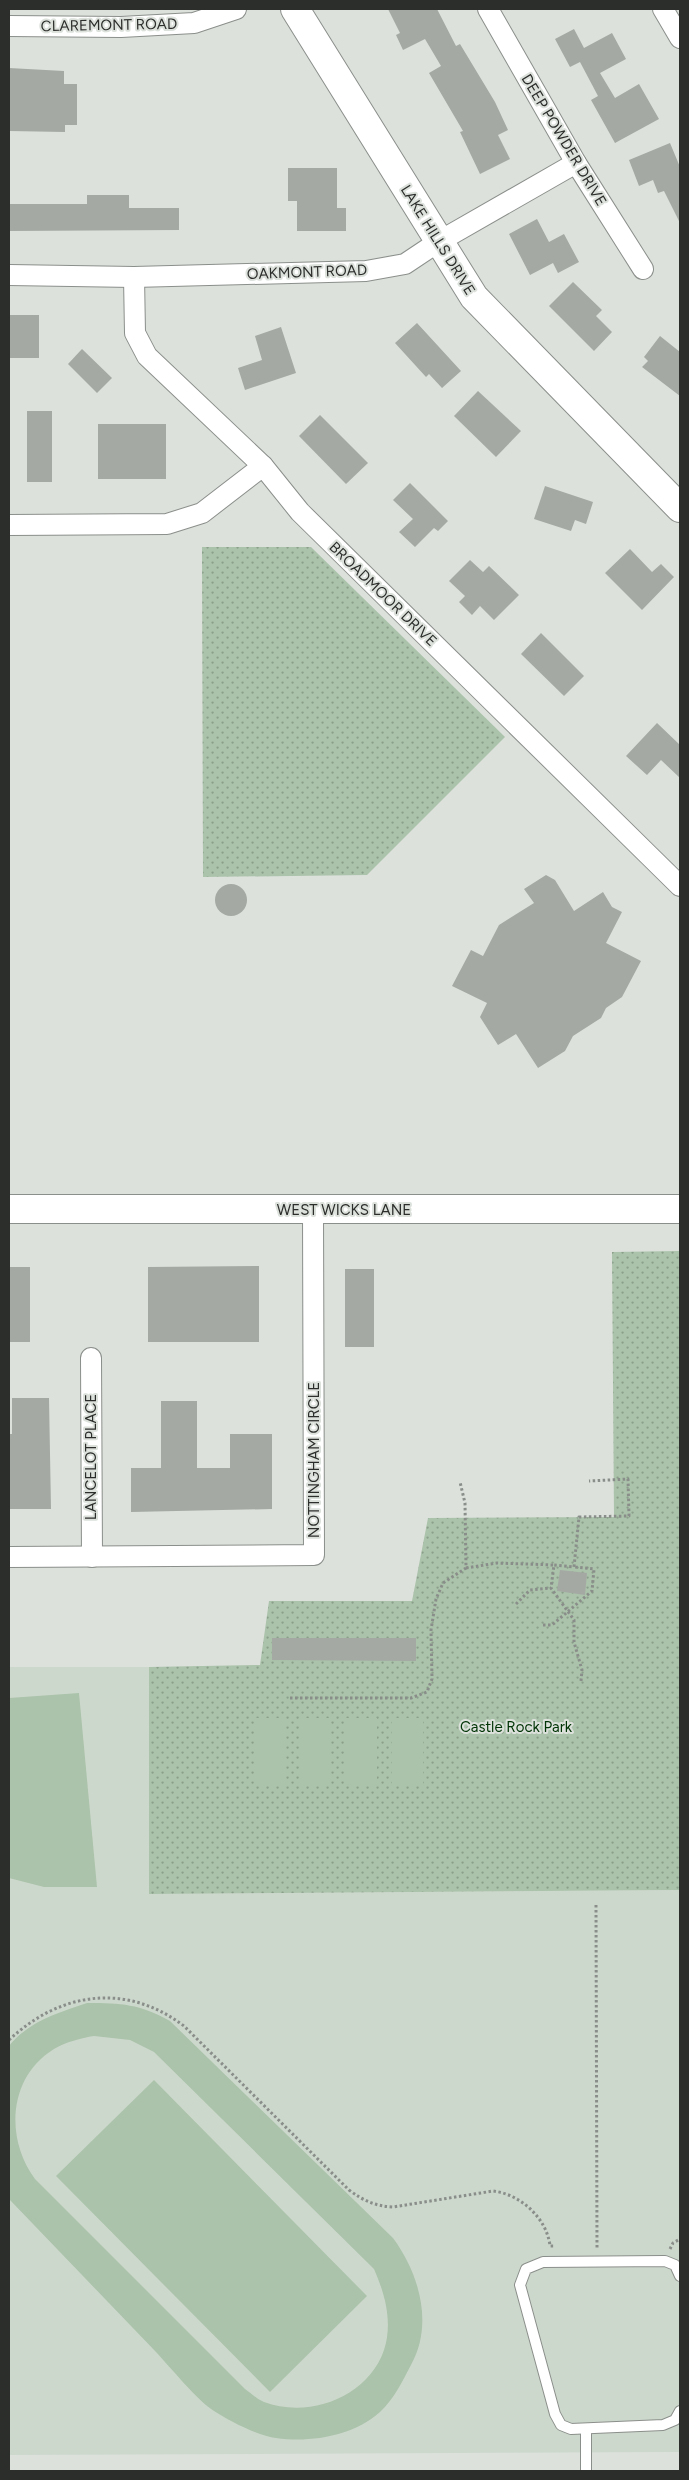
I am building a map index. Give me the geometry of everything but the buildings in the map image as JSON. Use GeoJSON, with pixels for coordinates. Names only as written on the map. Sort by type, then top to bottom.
{"type":"FeatureCollection","features":[{"type":"Feature","properties":{"kind":"main road","name":"LAKE HILLS DRIVE"},"geometry":{"type":"LineString","coordinates":[[295,9],[438,242],[474,297],[680,508]]}},
{"type":"Feature","properties":{"kind":"main road","name":"WEST WICKS LANE"},"geometry":{"type":"LineString","coordinates":[[9,1210],[680,1209]]}},
{"type":"Feature","properties":{"kind":"street","name":"CLAREMONT ROAD"},"geometry":{"type":"LineString","coordinates":[[9,26],[121,27],[194,23],[236,9]]}},
{"type":"Feature","properties":{"kind":"street","name":"DEEP POWDER DRIVE"},"geometry":{"type":"LineString","coordinates":[[488,9],[576,162],[643,269]]}},
{"type":"Feature","properties":{"kind":"street"},"geometry":{"type":"LineString","coordinates":[[663,9],[680,38]]}},
{"type":"Feature","properties":{"kind":"street","name":"OAKMONT ROAD"},"geometry":{"type":"LineString","coordinates":[[9,275],[134,277],[366,271],[405,264],[438,242],[576,162]]}},
{"type":"Feature","properties":{"kind":"street","name":"BROADMOOR DRIVE"},"geometry":{"type":"LineString","coordinates":[[134,277],[135,333],[147,356],[263,466],[300,512],[680,886]]}},
{"type":"Feature","properties":{"kind":"street"},"geometry":{"type":"LineString","coordinates":[[9,525],[167,524],[202,512],[263,466]]}},
{"type":"Feature","properties":{"kind":"street","name":"NOTTINGHAM CIRCLE"},"geometry":{"type":"LineString","coordinates":[[9,1557],[314,1554],[313,1210]]}},
{"type":"Feature","properties":{"kind":"street","name":"LANCELOT PLACE"},"geometry":{"type":"LineString","coordinates":[[91,1358],[92,1557]]}},
{"type":"Feature","properties":{"kind":"lane"},"geometry":{"type":"LineString","coordinates":[[680,2276],[675,2265],[665,2261],[597,2261],[536,2264],[526,2269],[520,2285],[558,2421],[565,2428],[586,2429],[663,2425],[675,2420],[680,2411]]}},
{"type":"Feature","properties":{"kind":"lane"},"geometry":{"type":"LineString","coordinates":[[586,2429],[586,2471]]}},
{"type":"Feature","properties":{"kind":"path"},"geometry":{"type":"LineString","coordinates":[[574,1567],[580,1517],[629,1516],[628,1479],[589,1481]]}},
{"type":"Feature","properties":{"kind":"path"},"geometry":{"type":"LineString","coordinates":[[460,1482],[466,1503],[466,1568]]}},
{"type":"Feature","properties":{"kind":"path"},"geometry":{"type":"LineString","coordinates":[[290,1698],[411,1698],[427,1692],[432,1679],[431,1630],[436,1599],[443,1583],[466,1568],[497,1563],[554,1565],[594,1569],[590,1595],[552,1625],[543,1625]]}},
{"type":"Feature","properties":{"kind":"path"},"geometry":{"type":"LineString","coordinates":[[554,1565],[551,1588],[574,1620],[574,1642],[582,1670],[581,1681]]}},
{"type":"Feature","properties":{"kind":"path"},"geometry":{"type":"LineString","coordinates":[[516,1604],[530,1590],[551,1588]]}},
{"type":"Feature","properties":{"kind":"path"},"geometry":{"type":"LineString","coordinates":[[596,1905],[597,2261]]}},
{"type":"Feature","properties":{"kind":"path"},"geometry":{"type":"LineString","coordinates":[[9,2040],[37,2017],[78,2000],[108,1997],[143,2004],[162,2012],[184,2026],[349,2190],[361,2198],[379,2206],[399,2206],[486,2192],[504,2192],[522,2201],[531,2210],[546,2230],[550,2246],[560,2246]]}},
{"type":"Feature","properties":{"kind":"path"},"geometry":{"type":"LineString","coordinates":[[588,2246],[597,2246]]}},
{"type":"Feature","properties":{"kind":"shaded area"},"geometry":{"type":"Polygon","coordinates":[[[9,1667],[149,1667],[149,1894],[680,1890],[680,2452],[9,2455],[9,1667]]]}},
{"type":"Feature","properties":{"kind":"green space"},"geometry":{"type":"Polygon","coordinates":[[[202,547],[311,547],[505,737],[367,875],[203,877],[202,547]]]}},
{"type":"Feature","properties":{"kind":"green space","name":"Castle Rock Park"},"geometry":{"type":"Polygon","coordinates":[[[680,1251],[680,1890],[149,1894],[149,1667],[260,1665],[269,1601],[412,1601],[428,1518],[614,1517],[612,1252],[680,1251]]]}},
{"type":"Feature","properties":{"kind":"green space"},"geometry":{"type":"Polygon","coordinates":[[[79,1693],[97,1887],[44,1887],[9,1878],[9,1698],[79,1693]]]}},
{"type":"Feature","properties":{"kind":"green space"},"geometry":{"type":"Polygon","coordinates":[[[254,1718],[284,1718],[284,1784],[254,1784],[254,1718]]]}},
{"type":"Feature","properties":{"kind":"green space"},"geometry":{"type":"Polygon","coordinates":[[[299,1718],[330,1718],[330,1785],[299,1785],[299,1718]]]}},
{"type":"Feature","properties":{"kind":"green space"},"geometry":{"type":"Polygon","coordinates":[[[346,1718],[377,1718],[377,1784],[346,1785],[346,1718]]]}},
{"type":"Feature","properties":{"kind":"green space"},"geometry":{"type":"Polygon","coordinates":[[[392,1718],[423,1718],[423,1784],[392,1784],[392,1718]]]}},
{"type":"Feature","properties":{"kind":"green space"},"geometry":{"type":"Polygon","coordinates":[[[87,2003],[110,2003],[130,2006],[149,2011],[170,2021],[393,2238],[410,2267],[416,2283],[420,2299],[422,2333],[411,2365],[397,2390],[385,2407],[369,2420],[357,2427],[331,2436],[289,2439],[269,2437],[220,2415],[192,2392],[9,2199],[9,2046],[17,2037],[35,2024],[55,2014],[87,2003]],[[94,2036],[69,2042],[54,2049],[39,2061],[27,2076],[20,2092],[16,2110],[16,2128],[19,2146],[25,2163],[35,2179],[245,2389],[259,2400],[281,2407],[299,2408],[335,2400],[351,2392],[365,2380],[376,2366],[387,2340],[388,2319],[386,2308],[374,2269],[154,2052],[130,2040],[94,2036]]]}},
{"type":"Feature","properties":{"kind":"green space"},"geometry":{"type":"Polygon","coordinates":[[[154,2080],[367,2296],[270,2392],[56,2176],[154,2080]]]}}]}
